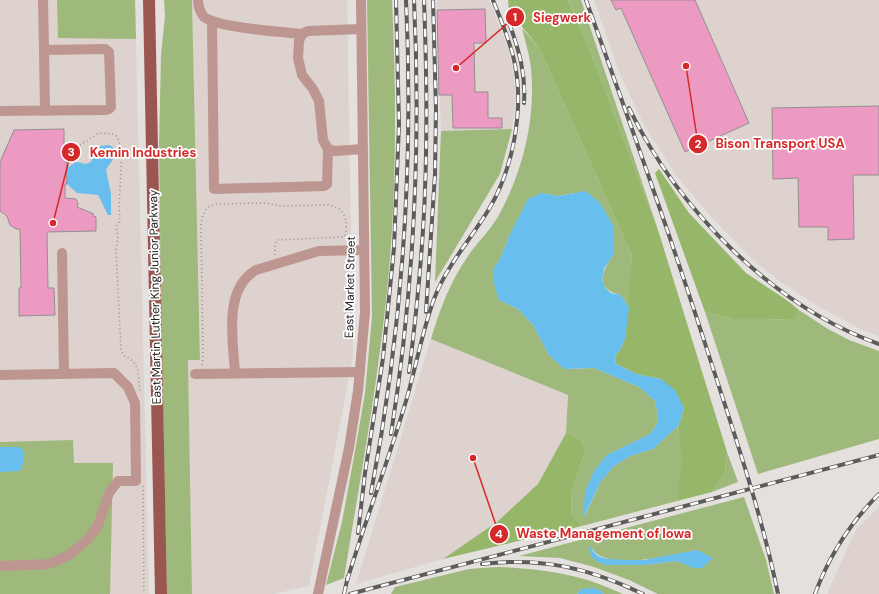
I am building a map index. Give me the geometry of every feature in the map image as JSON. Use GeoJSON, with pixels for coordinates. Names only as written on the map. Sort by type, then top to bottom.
{"type":"FeatureCollection","features":[{"type":"Feature","properties":{"kind":"main road","name":"East Martin Luther King Junior Parkway"},"geometry":{"type":"LineString","coordinates":[[149,0],[161,594]]}},
{"type":"Feature","properties":{"kind":"street"},"geometry":{"type":"LineString","coordinates":[[43,0],[45,111]]}},
{"type":"Feature","properties":{"kind":"street"},"geometry":{"type":"LineString","coordinates":[[198,0],[202,16],[212,22],[302,34],[308,31],[362,29]]}},
{"type":"Feature","properties":{"kind":"street","name":"East Market Street"},"geometry":{"type":"LineString","coordinates":[[318,594],[348,448],[358,391],[365,312],[361,0]]}},
{"type":"Feature","properties":{"kind":"street"},"geometry":{"type":"LineString","coordinates":[[212,22],[214,189],[324,186],[327,184],[328,149],[323,140],[318,101],[313,89],[302,75],[298,58],[299,41],[302,34]]}},
{"type":"Feature","properties":{"kind":"street"},"geometry":{"type":"LineString","coordinates":[[0,111],[106,110],[111,107],[108,50],[105,48],[44,50]]}},
{"type":"Feature","properties":{"kind":"street"},"geometry":{"type":"LineString","coordinates":[[328,149],[334,151],[363,149]]}},
{"type":"Feature","properties":{"kind":"street"},"geometry":{"type":"LineString","coordinates":[[235,373],[232,312],[234,298],[248,274],[256,270],[319,251],[364,250]]}},
{"type":"Feature","properties":{"kind":"street"},"geometry":{"type":"LineString","coordinates":[[62,253],[64,374]]}},
{"type":"Feature","properties":{"kind":"street"},"geometry":{"type":"LineString","coordinates":[[198,374],[360,372]]}},
{"type":"Feature","properties":{"kind":"street"},"geometry":{"type":"LineString","coordinates":[[0,375],[114,373],[128,387],[135,403],[136,481],[118,481],[109,493],[98,526],[87,540],[69,555],[49,564],[0,566]]}},
{"type":"Feature","properties":{"kind":"path"},"geometry":{"type":"LineString","coordinates":[[66,162],[72,158],[72,145],[80,145],[99,133],[114,134],[117,137],[122,149],[119,209],[120,216],[116,227],[118,236],[116,251],[121,349],[123,355],[131,359],[136,365],[138,370],[140,393]]}},
{"type":"Feature","properties":{"kind":"path"},"geometry":{"type":"LineString","coordinates":[[198,374],[203,358],[201,227],[203,214],[210,206],[215,204],[266,203],[280,206],[329,205],[336,207],[344,214],[346,219],[345,236],[343,237],[277,240],[275,244],[276,264]]}},
{"type":"Feature","properties":{"kind":"path"},"geometry":{"type":"LineString","coordinates":[[143,482],[144,594]]}},
{"type":"Feature","properties":{"kind":"shaded area"},"geometry":{"type":"Polygon","coordinates":[[[0,0],[135,0],[149,594],[0,594],[0,0]]]}},
{"type":"Feature","properties":{"kind":"shaded area"},"geometry":{"type":"Polygon","coordinates":[[[192,0],[347,0],[353,356],[309,586],[273,594],[192,594],[188,360],[200,359],[192,0]]]}},
{"type":"Feature","properties":{"kind":"shaded area"},"geometry":{"type":"Polygon","coordinates":[[[437,0],[489,0],[507,45],[513,69],[516,99],[512,129],[441,131],[437,0]]]}},
{"type":"Feature","properties":{"kind":"shaded area"},"geometry":{"type":"Polygon","coordinates":[[[594,0],[879,0],[879,336],[860,329],[816,305],[781,282],[754,261],[713,219],[675,174],[644,125],[620,74],[594,0]]]}},
{"type":"Feature","properties":{"kind":"shaded area"},"geometry":{"type":"Polygon","coordinates":[[[431,339],[568,395],[566,433],[538,484],[497,522],[443,559],[356,584],[431,339]]]}},
{"type":"Feature","properties":{"kind":"shaded area"},"geometry":{"type":"Polygon","coordinates":[[[879,507],[879,594],[828,594],[828,591],[856,530],[879,507]]]}},
{"type":"Feature","properties":{"kind":"green space"},"geometry":{"type":"Polygon","coordinates":[[[57,0],[135,0],[136,39],[58,38],[57,0]]]}},
{"type":"Feature","properties":{"kind":"green space"},"geometry":{"type":"Polygon","coordinates":[[[164,0],[192,0],[200,360],[188,360],[192,594],[167,594],[159,147],[161,55],[165,16],[164,0]]]}},
{"type":"Feature","properties":{"kind":"green space"},"geometry":{"type":"Polygon","coordinates":[[[367,0],[392,0],[395,79],[394,199],[388,278],[376,383],[344,578],[326,585],[342,522],[365,393],[372,317],[367,0]]]}},
{"type":"Feature","properties":{"kind":"green space"},"geometry":{"type":"Polygon","coordinates":[[[508,0],[568,0],[590,50],[658,230],[727,452],[725,472],[712,492],[677,501],[682,459],[678,438],[679,425],[684,408],[661,379],[636,374],[616,364],[615,356],[620,350],[625,339],[632,256],[539,48],[509,10],[508,0]]]}},
{"type":"Feature","properties":{"kind":"green space"},"geometry":{"type":"Polygon","coordinates":[[[568,0],[581,0],[658,230],[590,50],[568,0]]]}},
{"type":"Feature","properties":{"kind":"green space"},"geometry":{"type":"Polygon","coordinates":[[[522,28],[539,48],[632,256],[629,308],[621,295],[612,292],[603,285],[602,280],[605,268],[613,255],[574,193],[558,196],[541,193],[510,234],[501,257],[494,268],[499,300],[518,309],[533,325],[549,355],[564,369],[594,368],[639,387],[655,401],[658,414],[657,424],[650,434],[607,455],[584,518],[600,483],[613,467],[630,456],[653,449],[679,425],[678,438],[683,459],[677,501],[582,526],[572,515],[571,493],[586,450],[579,438],[566,433],[568,395],[431,339],[442,306],[451,286],[468,256],[497,219],[508,196],[521,161],[526,143],[532,106],[530,59],[522,28]]]}},
{"type":"Feature","properties":{"kind":"green space"},"geometry":{"type":"Polygon","coordinates":[[[512,129],[500,174],[435,282],[441,131],[512,129]]]}},
{"type":"Feature","properties":{"kind":"green space"},"geometry":{"type":"Polygon","coordinates":[[[659,169],[689,213],[746,273],[799,310],[793,320],[733,319],[705,312],[655,173],[659,169]]]}},
{"type":"Feature","properties":{"kind":"green space"},"geometry":{"type":"Polygon","coordinates":[[[799,310],[828,329],[849,340],[879,351],[879,439],[758,474],[705,312],[733,319],[792,320],[799,310]]]}},
{"type":"Feature","properties":{"kind":"green space"},"geometry":{"type":"Polygon","coordinates":[[[566,433],[579,438],[586,450],[571,493],[572,515],[582,526],[443,559],[497,522],[538,484],[566,433]]]}},
{"type":"Feature","properties":{"kind":"green space"},"geometry":{"type":"Polygon","coordinates":[[[73,440],[74,463],[113,463],[110,594],[0,594],[0,442],[73,440]]]}},
{"type":"Feature","properties":{"kind":"green space"},"geometry":{"type":"Polygon","coordinates":[[[727,452],[738,482],[712,492],[725,472],[727,452]]]}},
{"type":"Feature","properties":{"kind":"green space"},"geometry":{"type":"Polygon","coordinates":[[[744,497],[766,560],[774,594],[658,594],[629,580],[594,567],[560,558],[519,556],[744,497]],[[591,546],[596,561],[645,565],[677,561],[702,568],[706,563],[697,550],[656,558],[623,561],[609,559],[598,554],[591,546]]]}},
{"type":"Feature","properties":{"kind":"green space"},"geometry":{"type":"Polygon","coordinates":[[[498,567],[547,571],[577,577],[623,594],[603,594],[601,591],[581,589],[577,594],[391,594],[395,587],[469,569],[498,567]]]}},
{"type":"Feature","properties":{"kind":"water"},"geometry":{"type":"Polygon","coordinates":[[[109,145],[113,147],[116,153],[106,170],[111,194],[111,215],[108,215],[98,195],[77,193],[67,184],[67,168],[76,162],[86,164],[91,162],[96,150],[100,146],[109,145]]]}},
{"type":"Feature","properties":{"kind":"water"},"geometry":{"type":"Polygon","coordinates":[[[586,191],[600,203],[614,227],[613,255],[604,269],[602,280],[605,288],[611,293],[621,295],[629,308],[625,339],[620,350],[615,356],[616,364],[636,374],[661,379],[675,390],[684,408],[679,425],[653,449],[630,456],[613,467],[600,483],[583,519],[585,492],[594,471],[607,455],[650,434],[657,424],[658,414],[655,401],[639,387],[594,368],[564,369],[549,355],[533,325],[518,309],[499,300],[493,281],[494,268],[501,257],[510,234],[528,199],[541,193],[558,196],[586,191]]]}},
{"type":"Feature","properties":{"kind":"water"},"geometry":{"type":"Polygon","coordinates":[[[0,447],[19,447],[23,450],[23,464],[20,471],[0,472],[0,447]]]}},
{"type":"Feature","properties":{"kind":"water"},"geometry":{"type":"Polygon","coordinates":[[[591,546],[593,551],[598,556],[607,559],[644,560],[697,550],[713,558],[702,568],[693,568],[677,561],[645,565],[606,565],[596,561],[591,556],[589,547],[591,546]]]}},
{"type":"Feature","properties":{"kind":"water"},"geometry":{"type":"Polygon","coordinates":[[[593,588],[601,591],[603,594],[577,594],[581,589],[593,588]]]}},
{"type":"Feature","properties":{"kind":"building"},"geometry":{"type":"Polygon","coordinates":[[[611,0],[695,0],[749,123],[685,152],[621,8],[616,10],[611,0]]]}},
{"type":"Feature","properties":{"kind":"building"},"geometry":{"type":"Polygon","coordinates":[[[485,9],[486,43],[474,43],[475,92],[488,92],[488,118],[502,118],[502,128],[453,128],[452,95],[439,95],[437,10],[485,9]]]}},
{"type":"Feature","properties":{"kind":"building"},"geometry":{"type":"Polygon","coordinates":[[[879,106],[879,175],[853,175],[854,239],[828,240],[828,227],[799,227],[798,178],[773,179],[772,108],[879,106]]]}},
{"type":"Feature","properties":{"kind":"building"},"geometry":{"type":"Polygon","coordinates":[[[64,129],[64,159],[66,158],[67,184],[65,184],[65,198],[76,199],[78,203],[77,207],[94,214],[93,216],[96,217],[96,231],[47,232],[48,288],[54,288],[55,315],[19,316],[19,288],[21,288],[20,229],[16,229],[10,225],[7,216],[0,211],[0,162],[14,130],[64,129]]]}},
{"type":"Feature","properties":{"kind":"railway"},"geometry":{"type":"LineString","coordinates":[[358,533],[365,473],[383,358],[394,248],[399,124],[396,0]]}},
{"type":"Feature","properties":{"kind":"railway"},"geometry":{"type":"LineString","coordinates":[[371,493],[391,371],[403,248],[407,186],[408,124],[406,0]]}},
{"type":"Feature","properties":{"kind":"railway"},"geometry":{"type":"LineString","coordinates":[[391,434],[405,326],[414,217],[417,109],[414,0]]}},
{"type":"Feature","properties":{"kind":"railway"},"geometry":{"type":"LineString","coordinates":[[409,372],[419,283],[425,201],[426,58],[424,0]]}},
{"type":"Feature","properties":{"kind":"railway"},"geometry":{"type":"LineString","coordinates":[[426,312],[435,174],[436,109],[433,0]]}},
{"type":"Feature","properties":{"kind":"railway"},"geometry":{"type":"LineString","coordinates":[[347,581],[399,424],[434,299],[452,263],[489,209],[497,193],[510,158],[517,120],[517,82],[511,48],[493,0]]}},
{"type":"Feature","properties":{"kind":"railway"},"geometry":{"type":"LineString","coordinates":[[586,0],[666,225],[730,420],[748,477],[772,565],[778,594]]}},
{"type":"Feature","properties":{"kind":"railway"},"geometry":{"type":"LineString","coordinates":[[509,23],[516,43],[523,72],[524,103]]}},
{"type":"Feature","properties":{"kind":"railway"},"geometry":{"type":"LineString","coordinates":[[629,108],[649,146],[674,182],[701,217],[732,250],[766,279],[802,305],[840,327],[879,344]]}},
{"type":"Feature","properties":{"kind":"railway"},"geometry":{"type":"LineString","coordinates":[[350,594],[879,455]]}},
{"type":"Feature","properties":{"kind":"railway"},"geometry":{"type":"LineString","coordinates":[[815,594],[827,566],[841,541],[868,505],[879,494]]}},
{"type":"Feature","properties":{"kind":"railway"},"geometry":{"type":"LineString","coordinates":[[482,564],[525,562],[565,567],[604,577],[643,594]]}},
{"type":"Feature","properties":{"kind":"railway"},"geometry":{"type":"LineString","coordinates":[[344,594],[348,576]]}},
{"type":"Feature","properties":{"kind":"place","name":"Bison Transport USA"},"geometry":{"type":"Point","coordinates":[686,66]}},
{"type":"Feature","properties":{"kind":"place","name":"Siegwerk"},"geometry":{"type":"Point","coordinates":[456,68]}},
{"type":"Feature","properties":{"kind":"place","name":"Kemin Industries"},"geometry":{"type":"Point","coordinates":[53,223]}},
{"type":"Feature","properties":{"kind":"place","name":"Waste Management of Iowa"},"geometry":{"type":"Point","coordinates":[473,458]}}]}
